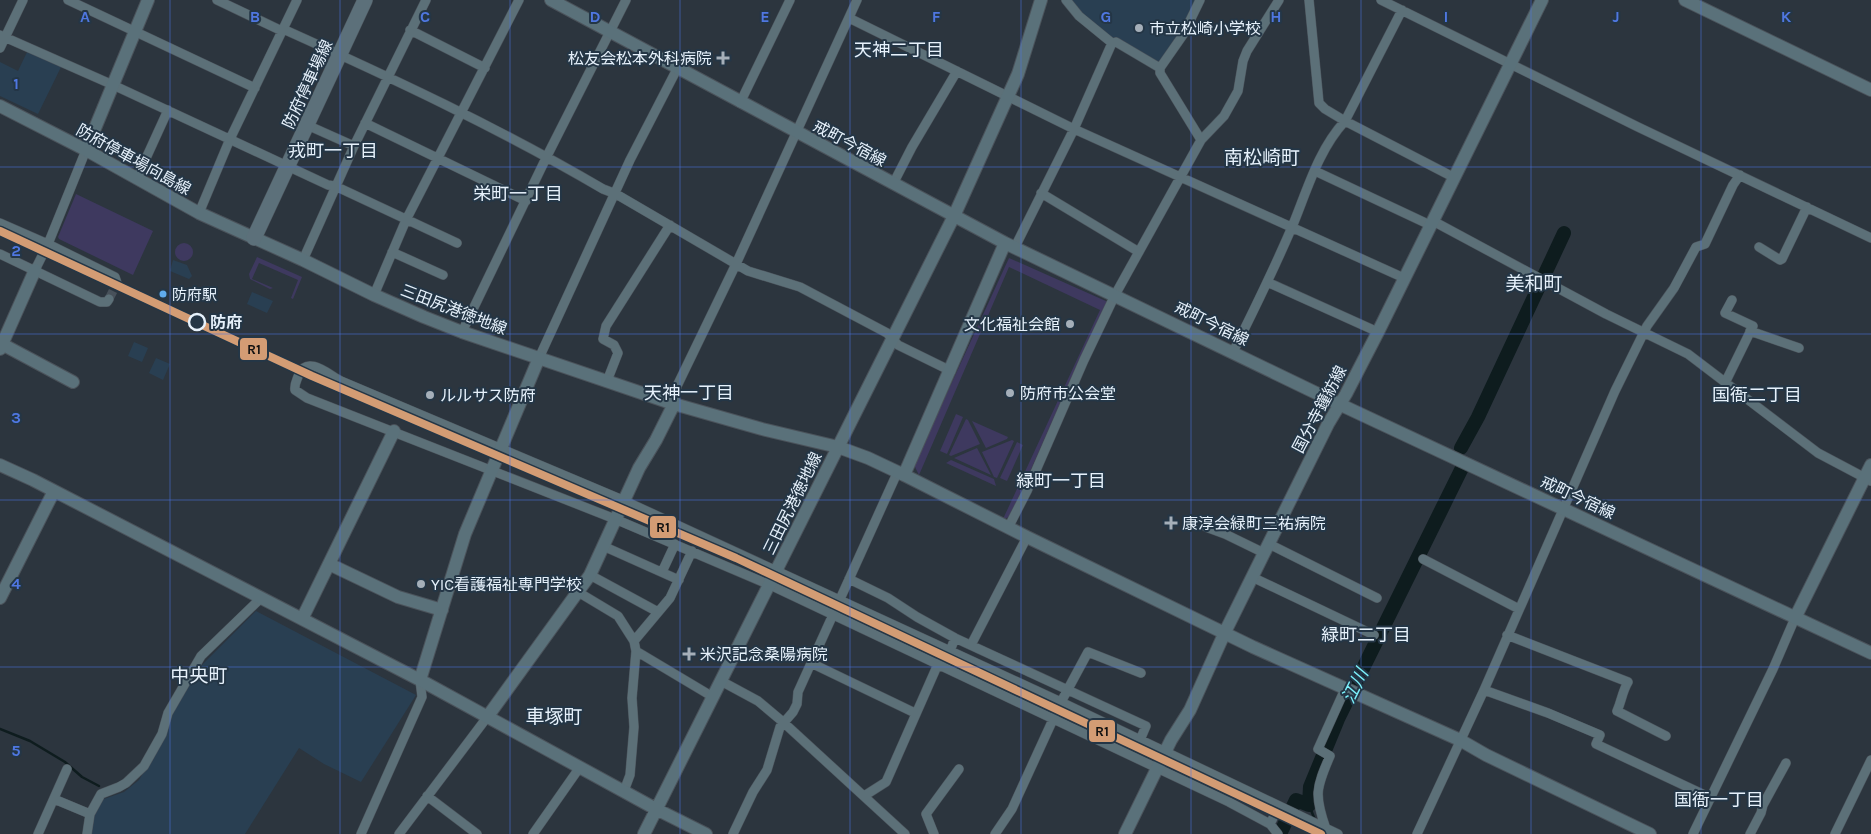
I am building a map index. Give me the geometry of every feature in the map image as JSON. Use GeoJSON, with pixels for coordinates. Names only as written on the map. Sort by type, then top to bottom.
{"type":"FeatureCollection","features":[{"type":"Feature","properties":{"kind":"main road","name":"防府停車場線"},"geometry":{"type":"LineString","coordinates":[[254,238],[366,0]]}},
{"type":"Feature","properties":{"kind":"street"},"geometry":{"type":"LineString","coordinates":[[0,48],[3,36],[23,0]]}},
{"type":"Feature","properties":{"kind":"street"},"geometry":{"type":"LineString","coordinates":[[68,0],[255,88]]}},
{"type":"Feature","properties":{"kind":"street"},"geometry":{"type":"LineString","coordinates":[[73,382],[1,346],[48,244],[148,0]]}},
{"type":"Feature","properties":{"kind":"street"},"geometry":{"type":"LineString","coordinates":[[217,0],[340,54],[462,112],[547,156],[603,189],[616,194],[748,271],[800,287],[887,332],[898,345],[951,370]]}},
{"type":"Feature","properties":{"kind":"street"},"geometry":{"type":"LineString","coordinates":[[198,213],[230,139],[297,0]]}},
{"type":"Feature","properties":{"kind":"street"},"geometry":{"type":"LineString","coordinates":[[303,260],[364,123],[426,0]]}},
{"type":"Feature","properties":{"kind":"street"},"geometry":{"type":"LineString","coordinates":[[374,295],[406,220],[519,0]]}},
{"type":"Feature","properties":{"kind":"street","name":"戒町今宿線"},"geometry":{"type":"LineString","coordinates":[[551,0],[740,103],[1010,245],[1339,404],[1871,653]]}},
{"type":"Feature","properties":{"kind":"street"},"geometry":{"type":"LineString","coordinates":[[462,332],[547,156],[626,0]]}},
{"type":"Feature","properties":{"kind":"street"},"geometry":{"type":"LineString","coordinates":[[740,103],[790,0]]}},
{"type":"Feature","properties":{"kind":"street"},"geometry":{"type":"LineString","coordinates":[[399,834],[488,716],[590,575],[639,468],[674,404],[676,386],[736,264],[857,0]]}},
{"type":"Feature","properties":{"kind":"street"},"geometry":{"type":"LineString","coordinates":[[1041,0],[1018,74],[1009,96],[954,216],[838,447],[901,473],[1008,528],[1346,689],[1460,740],[1486,755],[1650,834]]}},
{"type":"Feature","properties":{"kind":"street"},"geometry":{"type":"LineString","coordinates":[[1066,0],[1079,16],[1112,43],[1116,42],[1160,68]]}},
{"type":"Feature","properties":{"kind":"street"},"geometry":{"type":"LineString","coordinates":[[1200,0],[1183,35],[1160,68],[1160,73],[1202,140]]}},
{"type":"Feature","properties":{"kind":"street"},"geometry":{"type":"LineString","coordinates":[[1008,528],[1027,491],[1084,360],[1115,295],[1202,140],[1224,116],[1238,91],[1243,61],[1247,51],[1279,0]]}},
{"type":"Feature","properties":{"kind":"street"},"geometry":{"type":"LineString","coordinates":[[1309,0],[1319,103],[1325,109],[1345,121],[1455,178]]}},
{"type":"Feature","properties":{"kind":"street"},"geometry":{"type":"LineString","coordinates":[[1381,0],[1655,135],[1871,238]]}},
{"type":"Feature","properties":{"kind":"street","name":"国分寺鐘紡線"},"geometry":{"type":"LineString","coordinates":[[1125,834],[1157,768],[1190,710],[1225,632],[1266,549],[1339,404],[1378,332],[1542,0]]}},
{"type":"Feature","properties":{"kind":"street"},"geometry":{"type":"LineString","coordinates":[[1685,0],[1871,90]]}},
{"type":"Feature","properties":{"kind":"street"},"geometry":{"type":"LineString","coordinates":[[1233,352],[1292,227],[1320,159],[1345,121],[1402,10]]}},
{"type":"Feature","properties":{"kind":"street"},"geometry":{"type":"LineString","coordinates":[[849,18],[1074,129],[1404,278]]}},
{"type":"Feature","properties":{"kind":"street"},"geometry":{"type":"LineString","coordinates":[[410,30],[485,68]]}},
{"type":"Feature","properties":{"kind":"street"},"geometry":{"type":"LineString","coordinates":[[3,36],[457,243]]}},
{"type":"Feature","properties":{"kind":"street"},"geometry":{"type":"LineString","coordinates":[[732,834],[753,792],[767,770],[780,727],[793,712],[797,704],[798,692],[849,579],[1010,245],[1041,193],[1074,129],[1112,43]]}},
{"type":"Feature","properties":{"kind":"street"},"geometry":{"type":"LineString","coordinates":[[361,834],[422,697],[420,680],[465,534],[539,358],[630,160],[677,69]]}},
{"type":"Feature","properties":{"kind":"street"},"geometry":{"type":"LineString","coordinates":[[893,184],[956,71]]}},
{"type":"Feature","properties":{"kind":"street","name":"防府停車場向島線"},"geometry":{"type":"LineString","coordinates":[[0,106],[86,150],[198,213],[254,238]]}},
{"type":"Feature","properties":{"kind":"street"},"geometry":{"type":"LineString","coordinates":[[137,178],[168,110]]}},
{"type":"Feature","properties":{"kind":"street"},"geometry":{"type":"LineString","coordinates":[[364,123],[526,201]]}},
{"type":"Feature","properties":{"kind":"street"},"geometry":{"type":"LineString","coordinates":[[307,125],[354,146]]}},
{"type":"Feature","properties":{"kind":"street"},"geometry":{"type":"LineString","coordinates":[[1315,171],[1431,223],[1688,354],[1818,453],[1868,480]]}},
{"type":"Feature","properties":{"kind":"street"},"geometry":{"type":"LineString","coordinates":[[1417,834],[1484,690],[1615,391],[1644,332],[1674,288],[1696,247],[1705,244],[1733,185],[1740,175]]}},
{"type":"Feature","properties":{"kind":"street"},"geometry":{"type":"LineString","coordinates":[[1041,193],[1138,252]]}},
{"type":"Feature","properties":{"kind":"street"},"geometry":{"type":"LineString","coordinates":[[1759,247],[1780,260],[1782,259],[1807,207]]}},
{"type":"Feature","properties":{"kind":"street"},"geometry":{"type":"LineString","coordinates":[[0,224],[48,244],[115,277],[117,283]]}},
{"type":"Feature","properties":{"kind":"street"},"geometry":{"type":"LineString","coordinates":[[607,381],[618,352],[614,345],[603,339],[606,326],[670,225]]}},
{"type":"Feature","properties":{"kind":"street","name":"三田尻港徳地線"},"geometry":{"type":"LineString","coordinates":[[254,238],[374,295],[462,332],[674,404],[762,429],[838,447],[644,834]]}},
{"type":"Feature","properties":{"kind":"street"},"geometry":{"type":"LineString","coordinates":[[392,252],[443,275]]}},
{"type":"Feature","properties":{"kind":"street"},"geometry":{"type":"LineString","coordinates":[[0,254],[100,302],[107,302],[109,299]]}},
{"type":"Feature","properties":{"kind":"street"},"geometry":{"type":"LineString","coordinates":[[1267,282],[1378,332]]}},
{"type":"Feature","properties":{"kind":"street"},"geometry":{"type":"LineString","coordinates":[[1725,383],[1753,326],[1725,314],[1732,300]]}},
{"type":"Feature","properties":{"kind":"street"},"geometry":{"type":"LineString","coordinates":[[1750,331],[1799,348]]}},
{"type":"Feature","properties":{"kind":"street"},"geometry":{"type":"LineString","coordinates":[[1276,834],[1270,824],[1157,768],[770,585],[615,519],[334,409],[298,393],[294,386],[302,369],[309,365],[314,366],[341,381],[625,501],[778,570],[1338,834]]}},
{"type":"Feature","properties":{"kind":"street"},"geometry":{"type":"LineString","coordinates":[[302,619],[394,431]]}},
{"type":"Feature","properties":{"kind":"street"},"geometry":{"type":"LineString","coordinates":[[0,465],[420,680],[701,832]]}},
{"type":"Feature","properties":{"kind":"street"},"geometry":{"type":"LineString","coordinates":[[1693,834],[1773,669],[1795,618],[1868,480],[1871,465]]}},
{"type":"Feature","properties":{"kind":"street"},"geometry":{"type":"LineString","coordinates":[[0,598],[54,492]]}},
{"type":"Feature","properties":{"kind":"street"},"geometry":{"type":"LineString","coordinates":[[1206,527],[1266,549],[1377,598]]}},
{"type":"Feature","properties":{"kind":"street"},"geometry":{"type":"LineString","coordinates":[[971,645],[1027,537]]}},
{"type":"Feature","properties":{"kind":"street"},"geometry":{"type":"LineString","coordinates":[[662,572],[675,544]]}},
{"type":"Feature","properties":{"kind":"street"},"geometry":{"type":"LineString","coordinates":[[603,546],[679,580]]}},
{"type":"Feature","properties":{"kind":"street"},"geometry":{"type":"LineString","coordinates":[[634,641],[670,598],[692,551]]}},
{"type":"Feature","properties":{"kind":"street"},"geometry":{"type":"LineString","coordinates":[[1423,559],[1519,609]]}},
{"type":"Feature","properties":{"kind":"street"},"geometry":{"type":"LineString","coordinates":[[329,564],[398,597],[442,610]]}},
{"type":"Feature","properties":{"kind":"street"},"geometry":{"type":"LineString","coordinates":[[590,575],[658,612]]}},
{"type":"Feature","properties":{"kind":"street"},"geometry":{"type":"LineString","coordinates":[[1252,578],[1374,635]]}},
{"type":"Feature","properties":{"kind":"street"},"geometry":{"type":"LineString","coordinates":[[849,579],[888,598],[955,638],[1146,726],[1140,740]]}},
{"type":"Feature","properties":{"kind":"street"},"geometry":{"type":"LineString","coordinates":[[578,592],[618,616],[634,641],[636,651],[632,698],[634,726],[630,775],[624,792]]}},
{"type":"Feature","properties":{"kind":"street"},"geometry":{"type":"LineString","coordinates":[[87,834],[90,814],[101,794],[126,783],[144,766],[162,734],[173,705],[201,656],[261,598]]}},
{"type":"Feature","properties":{"kind":"street"},"geometry":{"type":"LineString","coordinates":[[1508,635],[1628,682],[1622,692],[1624,698],[1617,711],[1666,736]]}},
{"type":"Feature","properties":{"kind":"street"},"geometry":{"type":"LineString","coordinates":[[864,796],[886,782],[938,664],[950,650],[955,638]]}},
{"type":"Feature","properties":{"kind":"street"},"geometry":{"type":"LineString","coordinates":[[636,651],[713,697]]}},
{"type":"Feature","properties":{"kind":"street"},"geometry":{"type":"LineString","coordinates":[[995,834],[1012,809],[1061,702],[1088,652],[1141,673]]}},
{"type":"Feature","properties":{"kind":"street"},"geometry":{"type":"LineString","coordinates":[[811,663],[915,713]]}},
{"type":"Feature","properties":{"kind":"street"},"geometry":{"type":"LineString","coordinates":[[720,681],[758,701],[905,834]]}},
{"type":"Feature","properties":{"kind":"street"},"geometry":{"type":"LineString","coordinates":[[1326,828],[1319,807],[1317,793],[1319,781],[1330,756],[1318,749],[1346,689]]}},
{"type":"Feature","properties":{"kind":"street"},"geometry":{"type":"LineString","coordinates":[[1484,690],[1548,713],[1600,735],[1596,744],[1711,798]]}},
{"type":"Feature","properties":{"kind":"street"},"geometry":{"type":"LineString","coordinates":[[1835,834],[1871,760]]}},
{"type":"Feature","properties":{"kind":"street"},"geometry":{"type":"LineString","coordinates":[[1750,834],[1761,813],[1762,805],[1786,763]]}},
{"type":"Feature","properties":{"kind":"street"},"geometry":{"type":"LineString","coordinates":[[533,834],[580,767]]}},
{"type":"Feature","properties":{"kind":"street"},"geometry":{"type":"LineString","coordinates":[[38,834],[67,769]]}},
{"type":"Feature","properties":{"kind":"street"},"geometry":{"type":"LineString","coordinates":[[934,834],[926,814],[959,769]]}},
{"type":"Feature","properties":{"kind":"street"},"geometry":{"type":"LineString","coordinates":[[427,796],[477,834]]}},
{"type":"Feature","properties":{"kind":"street"},"geometry":{"type":"LineString","coordinates":[[54,799],[90,814]]}},
{"type":"Feature","properties":{"kind":"street"},"geometry":{"type":"LineString","coordinates":[[1270,824],[1279,806]]}},
{"type":"Feature","properties":{"kind":"shaded area","name":"市立松崎小学校"},"geometry":{"type":"Polygon","coordinates":[[[1069,0],[1197,0],[1178,37],[1159,63],[1113,38],[1112,41],[1085,18],[1069,0]]]}},
{"type":"Feature","properties":{"kind":"shaded area"},"geometry":{"type":"Polygon","coordinates":[[[28,50],[62,65],[38,114],[0,96],[0,62],[18,71],[28,50]]]}},
{"type":"Feature","properties":{"kind":"shaded area"},"geometry":{"type":"Polygon","coordinates":[[[76,194],[153,231],[133,275],[59,239],[58,237],[76,194]]]}},
{"type":"Feature","properties":{"kind":"shaded area"},"geometry":{"type":"Polygon","coordinates":[[[180,243],[188,243],[193,248],[191,259],[180,261],[175,256],[175,248],[180,243]]]}},
{"type":"Feature","properties":{"kind":"shaded area"},"geometry":{"type":"Polygon","coordinates":[[[257,257],[302,277],[293,299],[291,298],[298,280],[259,263],[252,279],[273,288],[270,289],[250,279],[249,274],[257,257]]]}},
{"type":"Feature","properties":{"kind":"shaded area"},"geometry":{"type":"Polygon","coordinates":[[[1009,258],[1108,302],[1080,358],[1010,517],[1003,519],[1100,310],[1009,267],[919,475],[914,465],[1009,258]]]}},
{"type":"Feature","properties":{"kind":"shaded area"},"geometry":{"type":"Polygon","coordinates":[[[173,260],[187,265],[192,276],[189,279],[170,271],[173,260]]]}},
{"type":"Feature","properties":{"kind":"shaded area"},"geometry":{"type":"Polygon","coordinates":[[[252,292],[273,301],[267,313],[247,304],[252,292]]]}},
{"type":"Feature","properties":{"kind":"shaded area"},"geometry":{"type":"Polygon","coordinates":[[[134,342],[148,348],[142,362],[128,356],[134,342]]]}},
{"type":"Feature","properties":{"kind":"shaded area"},"geometry":{"type":"Polygon","coordinates":[[[156,358],[170,364],[163,380],[149,373],[156,358]]]}},
{"type":"Feature","properties":{"kind":"shaded area"},"geometry":{"type":"Polygon","coordinates":[[[956,414],[963,417],[947,454],[940,451],[956,414]]]}},
{"type":"Feature","properties":{"kind":"shaded area"},"geometry":{"type":"Polygon","coordinates":[[[966,419],[980,444],[951,456],[949,455],[966,419]]]}},
{"type":"Feature","properties":{"kind":"shaded area"},"geometry":{"type":"Polygon","coordinates":[[[972,421],[1008,437],[986,448],[972,421]]]}},
{"type":"Feature","properties":{"kind":"shaded area"},"geometry":{"type":"Polygon","coordinates":[[[1012,440],[1014,441],[997,478],[994,477],[982,452],[1012,440]]]}},
{"type":"Feature","properties":{"kind":"shaded area"},"geometry":{"type":"Polygon","coordinates":[[[1017,442],[1023,445],[1007,481],[1000,478],[1017,442]]]}},
{"type":"Feature","properties":{"kind":"shaded area"},"geometry":{"type":"Polygon","coordinates":[[[977,448],[991,475],[954,458],[977,448]]]}},
{"type":"Feature","properties":{"kind":"shaded area"},"geometry":{"type":"Polygon","coordinates":[[[951,460],[994,479],[996,486],[946,463],[951,460]]]}},
{"type":"Feature","properties":{"kind":"shaded area"},"geometry":{"type":"Polygon","coordinates":[[[256,611],[416,695],[361,782],[324,764],[299,748],[245,834],[91,834],[93,814],[101,800],[124,792],[139,780],[162,740],[173,707],[199,668],[256,611]]]}},
{"type":"Feature","properties":{"kind":"waterway","name":"江川"},"geometry":{"type":"LineString","coordinates":[[1461,448],[1478,417],[1564,233]]}},
{"type":"Feature","properties":{"kind":"waterway","name":"江川"},"geometry":{"type":"LineString","coordinates":[[1280,834],[1296,800],[1309,805],[1310,787],[1338,719],[1461,470]]}},
{"type":"Feature","properties":{"kind":"waterway"},"geometry":{"type":"LineString","coordinates":[[0,729],[30,741],[65,762],[82,777],[99,786]]}},
{"type":"Feature","properties":{"kind":"waterway"},"geometry":{"type":"LineString","coordinates":[[1309,805],[1315,820]]}},
{"type":"Feature","properties":{"kind":"waterway"},"geometry":{"type":"LineString","coordinates":[[1317,828],[1320,834]]}},
{"type":"Feature","properties":{"kind":"tunnel"},"geometry":{"type":"LineString","coordinates":[[109,299],[117,283]]}},
{"type":"Feature","properties":{"kind":"transit line","name":"R1"},"geometry":{"type":"LineString","coordinates":[[0,231],[312,376],[736,558],[1321,834]]}},
{"type":"Feature","properties":{"kind":"place","name":"市立松崎小学校"},"geometry":{"type":"Point","coordinates":[1139,28]}},
{"type":"Feature","properties":{"kind":"place","name":"松友会松本外科病院"},"geometry":{"type":"Point","coordinates":[723,58]}},
{"type":"Feature","properties":{"kind":"place","name":"防府駅"},"geometry":{"type":"Point","coordinates":[163,294]}},
{"type":"Feature","properties":{"kind":"place","name":"防府"},"geometry":{"type":"Point","coordinates":[197,322]}},
{"type":"Feature","properties":{"kind":"place","name":"文化福祉会館"},"geometry":{"type":"Point","coordinates":[1070,324]}},
{"type":"Feature","properties":{"kind":"place","name":"防府市公会堂"},"geometry":{"type":"Point","coordinates":[1010,393]}},
{"type":"Feature","properties":{"kind":"place","name":"ルルサス防府"},"geometry":{"type":"Point","coordinates":[430,395]}},
{"type":"Feature","properties":{"kind":"place","name":"康淳会緑町三祐病院"},"geometry":{"type":"Point","coordinates":[1171,523]}},
{"type":"Feature","properties":{"kind":"place","name":"YIC看護福祉専門学校"},"geometry":{"type":"Point","coordinates":[421,584]}},
{"type":"Feature","properties":{"kind":"place","name":"米沢記念桑陽病院"},"geometry":{"type":"Point","coordinates":[689,654]}},
{"type":"Feature","properties":{"kind":"district","name":"天神二丁目"},"geometry":{"type":"Point","coordinates":[899,50]}},
{"type":"Feature","properties":{"kind":"district","name":"戎町一丁目"},"geometry":{"type":"Point","coordinates":[333,151]}},
{"type":"Feature","properties":{"kind":"district","name":"南松崎町"},"geometry":{"type":"Point","coordinates":[1262,157]}},
{"type":"Feature","properties":{"kind":"district","name":"栄町一丁目"},"geometry":{"type":"Point","coordinates":[518,194]}},
{"type":"Feature","properties":{"kind":"district","name":"美和町"},"geometry":{"type":"Point","coordinates":[1534,283]}},
{"type":"Feature","properties":{"kind":"district","name":"天神一丁目"},"geometry":{"type":"Point","coordinates":[689,393]}},
{"type":"Feature","properties":{"kind":"district","name":"国衙二丁目"},"geometry":{"type":"Point","coordinates":[1757,395]}},
{"type":"Feature","properties":{"kind":"district","name":"緑町一丁目"},"geometry":{"type":"Point","coordinates":[1061,481]}},
{"type":"Feature","properties":{"kind":"district","name":"緑町二丁目"},"geometry":{"type":"Point","coordinates":[1366,635]}},
{"type":"Feature","properties":{"kind":"district","name":"中央町"},"geometry":{"type":"Point","coordinates":[199,675]}},
{"type":"Feature","properties":{"kind":"district","name":"車塚町"},"geometry":{"type":"Point","coordinates":[554,716]}},
{"type":"Feature","properties":{"kind":"district","name":"国衙一丁目"},"geometry":{"type":"Point","coordinates":[1719,800]}}]}
